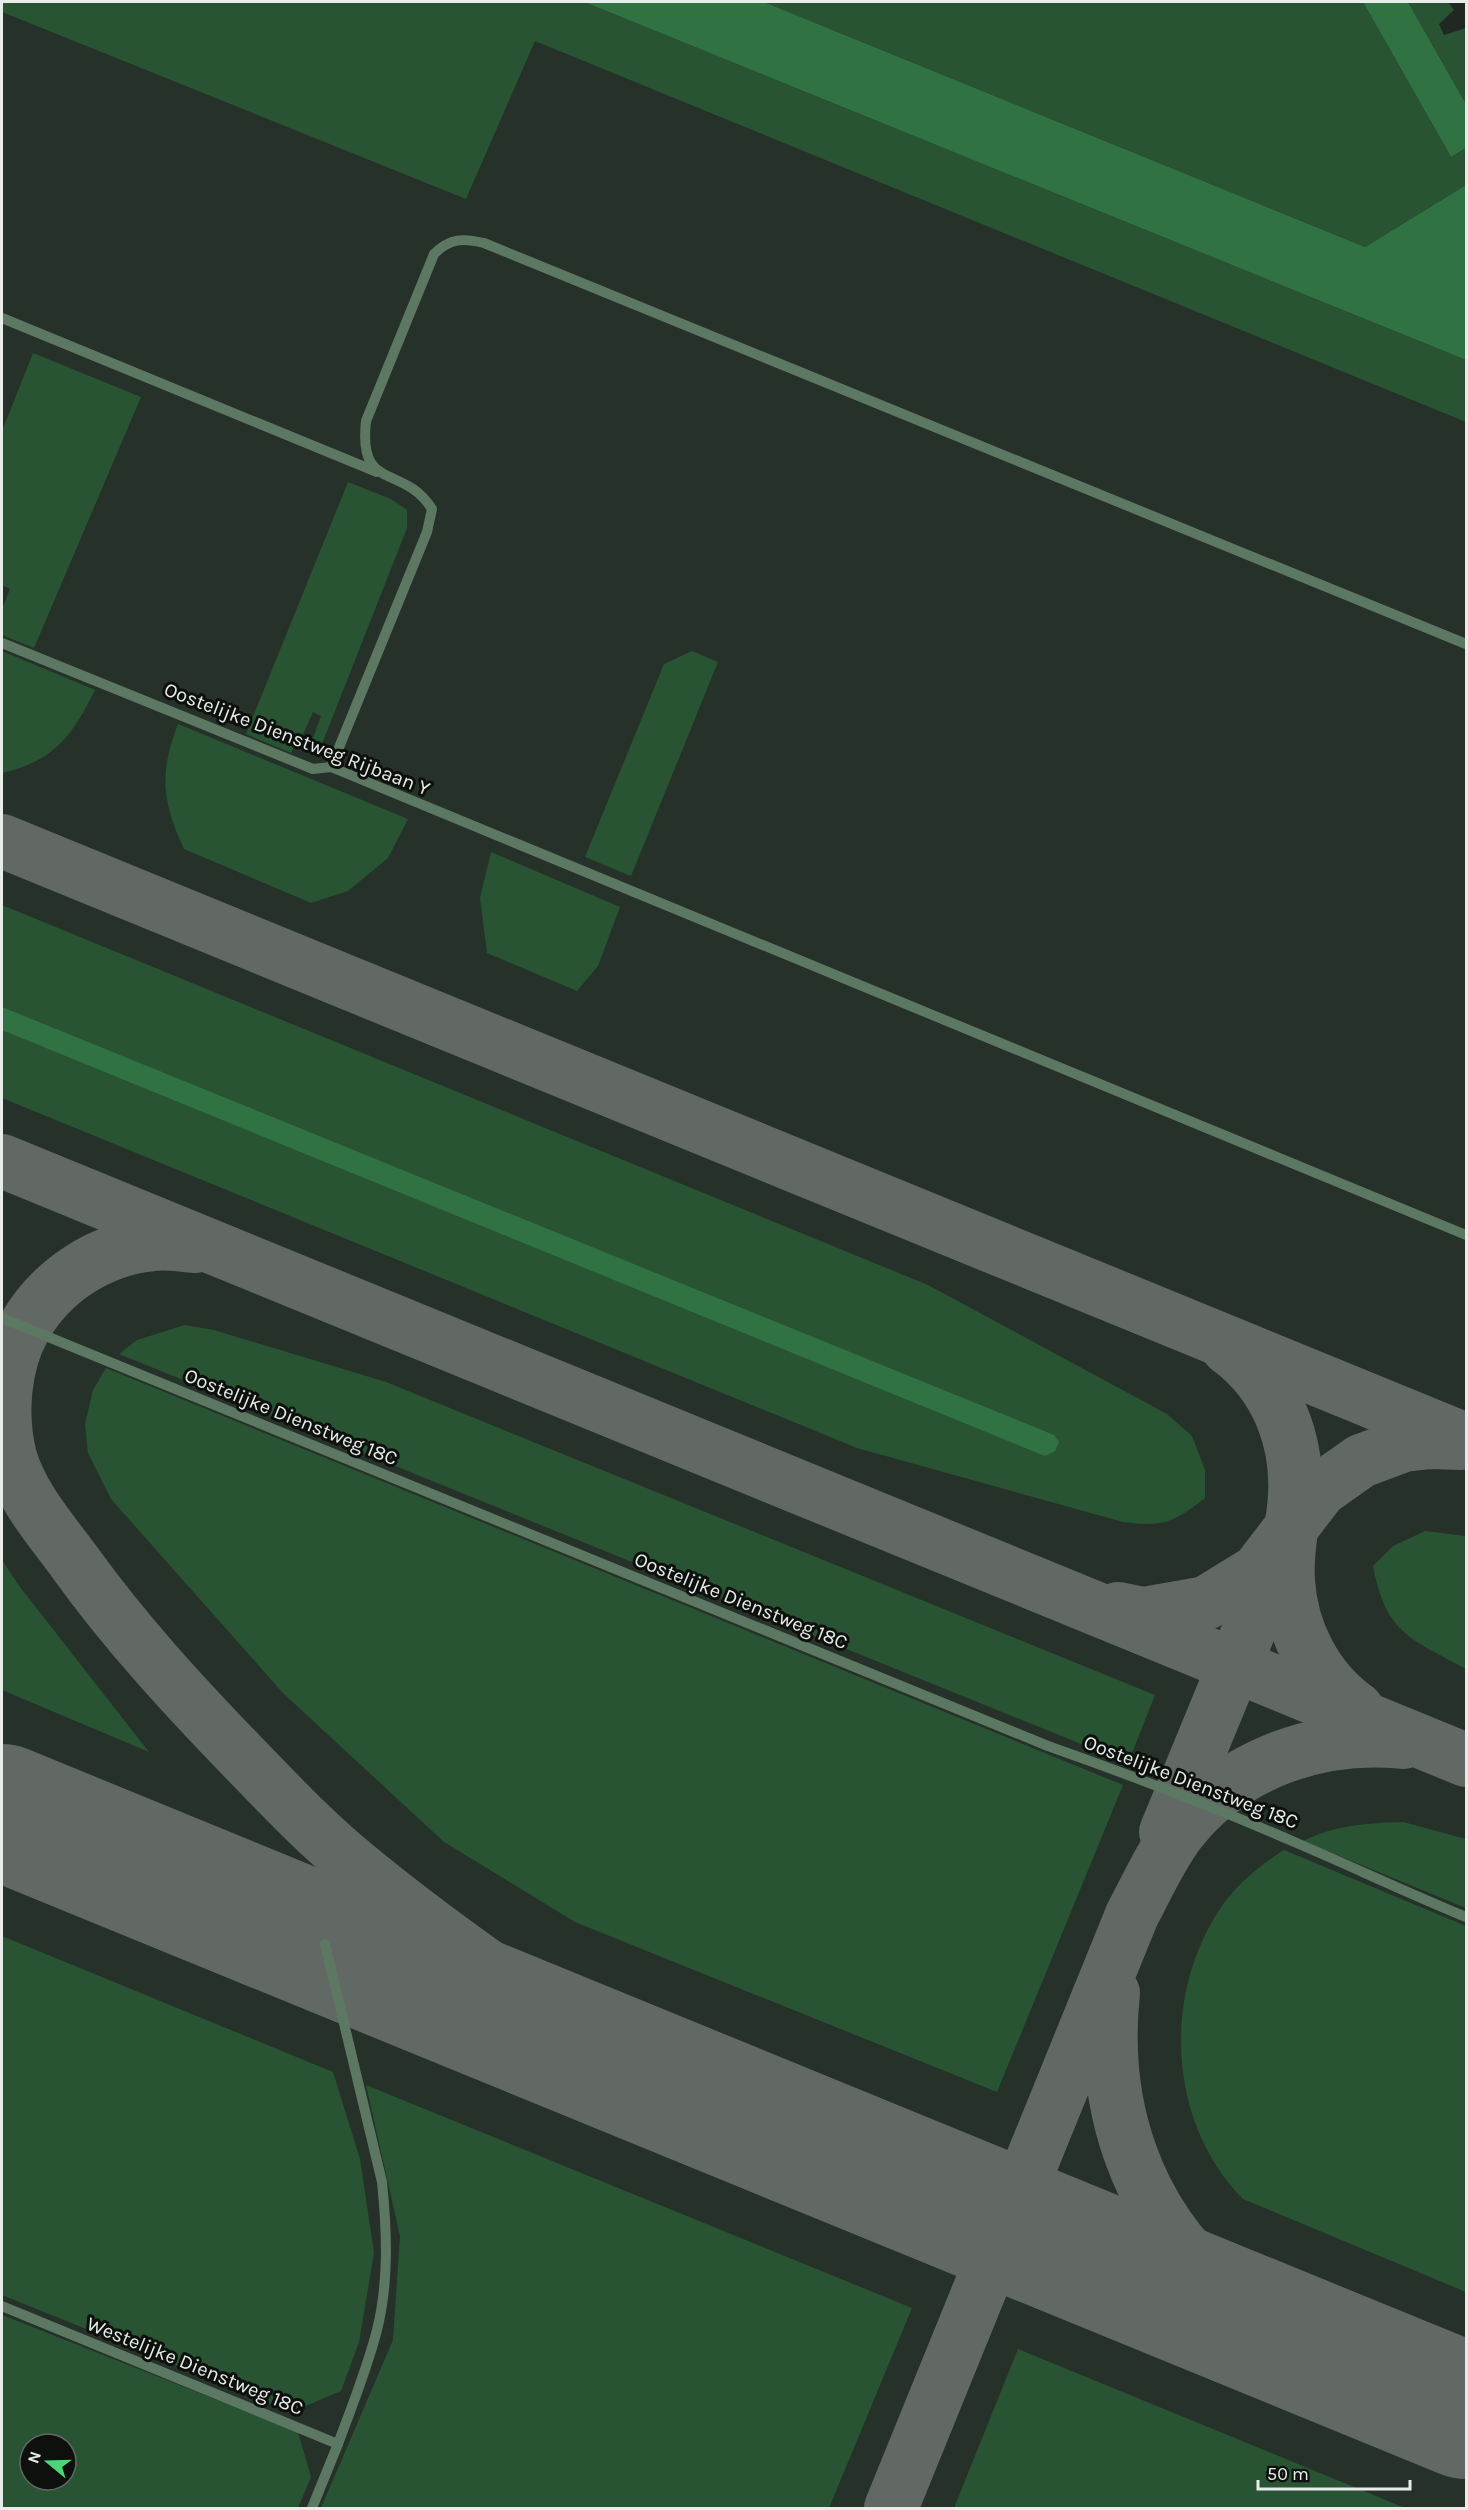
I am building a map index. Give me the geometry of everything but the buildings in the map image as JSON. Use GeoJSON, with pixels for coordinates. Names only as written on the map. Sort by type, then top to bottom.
{"type":"FeatureCollection","features":[{"type":"Feature","properties":{"kind":"lane"},"geometry":{"type":"LineString","coordinates":[[380,474],[368,458],[363,444],[366,421],[434,254],[444,244],[463,238],[484,243],[1467,644]]}},
{"type":"Feature","properties":{"kind":"lane"},"geometry":{"type":"LineString","coordinates":[[2,318],[408,484],[422,494],[432,509],[427,532],[331,767]]}},
{"type":"Feature","properties":{"kind":"lane","name":"Oostelijke Dienstweg Rijbaan Y"},"geometry":{"type":"LineString","coordinates":[[2,643],[313,769],[331,767],[1467,1235]]}},
{"type":"Feature","properties":{"kind":"lane","name":"Oostelijke Dienstweg 18C"},"geometry":{"type":"LineString","coordinates":[[2,1318],[1048,1746],[1126,1774],[1300,1844],[1382,1882],[1467,1917]]}},
{"type":"Feature","properties":{"kind":"lane"},"geometry":{"type":"LineString","coordinates":[[312,2508],[352,2408],[377,2328],[386,2260],[386,2220],[382,2182],[325,1944]]}},
{"type":"Feature","properties":{"kind":"lane","name":"Westelijke Dienstweg 18C"},"geometry":{"type":"LineString","coordinates":[[2,2306],[338,2444]]}},
{"type":"Feature","properties":{"kind":"shaded area"},"geometry":{"type":"Polygon","coordinates":[[[2,2],[584,2],[1466,360],[1466,2508],[2,2508],[2,2]]]}},
{"type":"Feature","properties":{"kind":"shaded area"},"geometry":{"type":"Polygon","coordinates":[[[2,2],[584,2],[1466,360],[1466,422],[535,41],[466,199],[2,12],[2,2]]]}},
{"type":"Feature","properties":{"kind":"shaded area"},"geometry":{"type":"Polygon","coordinates":[[[584,2],[764,2],[1365,247],[1466,185],[1466,360],[584,2]]]}},
{"type":"Feature","properties":{"kind":"shaded area"},"geometry":{"type":"Polygon","coordinates":[[[764,2],[1363,2],[1451,157],[1466,148],[1466,185],[1365,247],[764,2]]]}},
{"type":"Feature","properties":{"kind":"shaded area"},"geometry":{"type":"Polygon","coordinates":[[[1363,2],[1408,2],[1466,104],[1466,148],[1451,157],[1363,2]]]}},
{"type":"Feature","properties":{"kind":"shaded area"},"geometry":{"type":"Polygon","coordinates":[[[1408,2],[1448,2],[1454,10],[1439,24],[1444,35],[1466,28],[1466,104],[1408,2]]]}},
{"type":"Feature","properties":{"kind":"shaded area"},"geometry":{"type":"Polygon","coordinates":[[[33,353],[141,397],[34,648],[2,635],[2,609],[10,589],[2,585],[2,431],[33,353]]]}},
{"type":"Feature","properties":{"kind":"shaded area"},"geometry":{"type":"Polygon","coordinates":[[[348,482],[391,499],[407,510],[407,528],[322,744],[308,752],[321,716],[313,712],[297,748],[294,747],[291,753],[246,734],[348,482]]]}},
{"type":"Feature","properties":{"kind":"shaded area"},"geometry":{"type":"Polygon","coordinates":[[[2,651],[95,690],[78,721],[48,754],[20,768],[2,773],[2,651]]]}},
{"type":"Feature","properties":{"kind":"shaded area"},"geometry":{"type":"Polygon","coordinates":[[[692,651],[718,662],[631,876],[585,857],[664,664],[692,651]]]}},
{"type":"Feature","properties":{"kind":"shaded area"},"geometry":{"type":"Polygon","coordinates":[[[178,724],[408,819],[388,858],[348,891],[311,903],[184,849],[171,817],[166,787],[168,758],[178,724]]]}},
{"type":"Feature","properties":{"kind":"shaded area"},"geometry":{"type":"Polygon","coordinates":[[[491,852],[620,907],[598,966],[577,991],[487,953],[480,898],[491,852]]]}},
{"type":"Feature","properties":{"kind":"shaded area"},"geometry":{"type":"Polygon","coordinates":[[[2,905],[928,1285],[1167,1414],[1192,1436],[1205,1470],[1205,1498],[1176,1518],[1167,1521],[1148,1524],[1123,1522],[857,1448],[2,1098],[2,905]]]}},
{"type":"Feature","properties":{"kind":"shaded area"},"geometry":{"type":"Polygon","coordinates":[[[2,1007],[1054,1435],[1059,1442],[1055,1451],[1045,1456],[2,1030],[2,1007]]]}},
{"type":"Feature","properties":{"kind":"shaded area"},"geometry":{"type":"Polygon","coordinates":[[[185,1325],[214,1330],[386,1382],[1155,1695],[1128,1763],[119,1354],[137,1340],[185,1325]]]}},
{"type":"Feature","properties":{"kind":"shaded area"},"geometry":{"type":"Polygon","coordinates":[[[106,1368],[1123,1785],[997,2092],[575,1922],[444,1842],[283,1693],[111,1499],[88,1453],[85,1424],[93,1390],[106,1368]]]}},
{"type":"Feature","properties":{"kind":"shaded area"},"geometry":{"type":"Polygon","coordinates":[[[1425,1531],[1466,1536],[1466,1669],[1415,1641],[1403,1631],[1393,1620],[1378,1589],[1373,1566],[1393,1546],[1425,1531]]]}},
{"type":"Feature","properties":{"kind":"shaded area"},"geometry":{"type":"Polygon","coordinates":[[[2,1560],[20,1587],[149,1752],[2,1690],[2,1560]]]}},
{"type":"Feature","properties":{"kind":"shaded area"},"geometry":{"type":"Polygon","coordinates":[[[1403,1822],[1466,1839],[1466,1908],[1303,1841],[1327,1831],[1351,1826],[1403,1822]]]}},
{"type":"Feature","properties":{"kind":"shaded area"},"geometry":{"type":"Polygon","coordinates":[[[1284,1850],[1466,1926],[1466,2292],[1243,2199],[1218,2169],[1200,2135],[1188,2098],[1182,2060],[1182,2021],[1188,1983],[1200,1946],[1224,1903],[1248,1877],[1284,1850]]]}},
{"type":"Feature","properties":{"kind":"shaded area"},"geometry":{"type":"Polygon","coordinates":[[[2,1936],[333,2072],[360,2159],[374,2253],[359,2342],[341,2391],[291,2412],[2,2295],[2,1936]]]}},
{"type":"Feature","properties":{"kind":"shaded area"},"geometry":{"type":"Polygon","coordinates":[[[366,2085],[912,2308],[829,2508],[321,2508],[393,2340],[400,2236],[366,2085]]]}},
{"type":"Feature","properties":{"kind":"shaded area"},"geometry":{"type":"Polygon","coordinates":[[[2,2315],[298,2432],[311,2477],[298,2508],[2,2508],[2,2315]]]}},
{"type":"Feature","properties":{"kind":"shaded area"},"geometry":{"type":"Polygon","coordinates":[[[1018,2349],[1405,2508],[954,2508],[1018,2349]]]}},
{"type":"Feature","properties":{"kind":"taxiway"},"geometry":{"type":"LineString","coordinates":[[2,841],[1466,1440]]}},
{"type":"Feature","properties":{"kind":"taxiway"},"geometry":{"type":"LineString","coordinates":[[2,1161],[1466,1760]]}},
{"type":"Feature","properties":{"kind":"taxiway"},"geometry":{"type":"LineString","coordinates":[[195,1246],[153,1244],[133,1247],[96,1260],[62,1282],[35,1311],[24,1328],[8,1375],[5,1391],[5,1425],[15,1472],[38,1514],[114,1614],[176,1685],[296,1812],[356,1866],[449,1939],[541,2003],[648,2064],[796,2137]]}},
{"type":"Feature","properties":{"kind":"taxiway"},"geometry":{"type":"LineString","coordinates":[[1228,1348],[1261,1380],[1283,1419],[1290,1440],[1295,1485],[1288,1554],[1288,1581],[1290,1600],[1300,1636],[1308,1653],[1329,1684],[1357,1709]]}},
{"type":"Feature","properties":{"kind":"taxiway"},"geometry":{"type":"LineString","coordinates":[[1118,1609],[1143,1614],[1206,1603],[1258,1571],[1320,1490],[1361,1461],[1404,1445],[1430,1442],[1461,1443]]}},
{"type":"Feature","properties":{"kind":"taxiway"},"geometry":{"type":"LineString","coordinates":[[1166,1832],[1291,1528]]}},
{"type":"Feature","properties":{"kind":"taxiway"},"geometry":{"type":"LineString","coordinates":[[891,2508],[1132,1915],[1172,1842],[1200,1808],[1224,1788],[1251,1771],[1279,1758],[1340,1743],[1372,1740],[1403,1742]]}},
{"type":"Feature","properties":{"kind":"taxiway"},"geometry":{"type":"LineString","coordinates":[[1113,1993],[1111,2034],[1113,2075],[1119,2115],[1130,2153],[1146,2190],[1166,2224],[1191,2256],[1221,2286],[1257,2313],[1320,2351]]}},
{"type":"Feature","properties":{"kind":"runway"},"geometry":{"type":"LineString","coordinates":[[2,1812],[1466,2411]]}}]}
